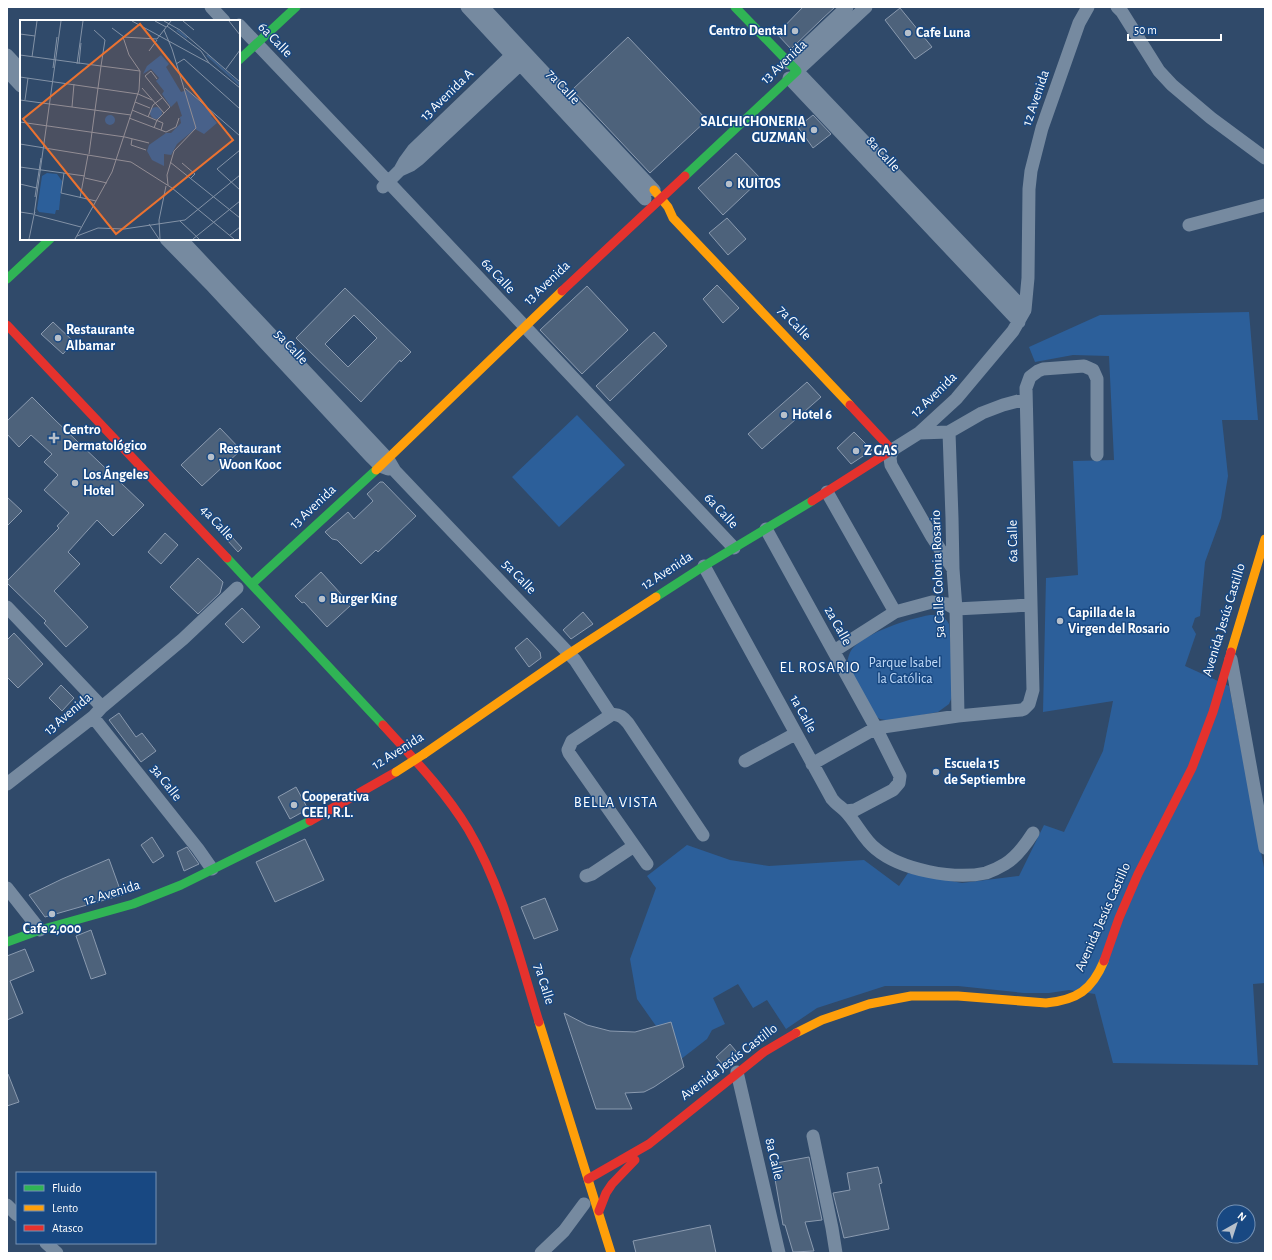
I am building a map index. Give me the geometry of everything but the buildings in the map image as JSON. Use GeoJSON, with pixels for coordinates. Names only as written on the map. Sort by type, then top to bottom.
{"type":"FeatureCollection","features":[{"type":"Feature","properties":{"kind":"street"},"geometry":{"type":"LineString","coordinates":[[211,7],[223,20]]}},
{"type":"Feature","properties":{"kind":"street"},"geometry":{"type":"LineString","coordinates":[[222,7],[234,20]]}},
{"type":"Feature","properties":{"kind":"street"},"geometry":{"type":"LineString","coordinates":[[240,58],[249,39],[296,7]]}},
{"type":"Feature","properties":{"kind":"street","name":"7a Calle"},"geometry":{"type":"LineString","coordinates":[[467,7],[520,56],[652,197],[662,213],[673,218],[892,450]]}},
{"type":"Feature","properties":{"kind":"street","name":"7a Calle"},"geometry":{"type":"LineString","coordinates":[[483,7],[520,56]]}},
{"type":"Feature","properties":{"kind":"street","name":"13 Avenida"},"geometry":{"type":"LineString","coordinates":[[789,70],[847,7]]}},
{"type":"Feature","properties":{"kind":"street","name":"13 Avenida"},"geometry":{"type":"LineString","coordinates":[[252,584],[379,457],[652,197],[789,70],[866,7]]}},
{"type":"Feature","properties":{"kind":"street","name":"12 Avenida"},"geometry":{"type":"LineString","coordinates":[[7,942],[40,930],[133,904],[181,885],[300,826],[396,772],[570,653],[704,566],[827,492],[919,432],[956,398],[987,364],[1019,322],[1025,310],[1028,278],[1029,189],[1032,171],[1042,128],[1079,23],[1088,7]]}},
{"type":"Feature","properties":{"kind":"street"},"geometry":{"type":"LineString","coordinates":[[1117,7],[1122,12],[1159,72],[1211,118],[1265,158]]}},
{"type":"Feature","properties":{"kind":"street","name":"8a Calle"},"geometry":{"type":"LineString","coordinates":[[732,10],[1025,310]]}},
{"type":"Feature","properties":{"kind":"street","name":"8a Calle"},"geometry":{"type":"LineString","coordinates":[[732,10],[750,35]]}},
{"type":"Feature","properties":{"kind":"street","name":"6a Calle"},"geometry":{"type":"LineString","coordinates":[[240,26],[249,39],[519,323],[730,550]]}},
{"type":"Feature","properties":{"kind":"street"},"geometry":{"type":"LineString","coordinates":[[7,55],[20,69]]}},
{"type":"Feature","properties":{"kind":"street","name":"13 Avenida A"},"geometry":{"type":"LineString","coordinates":[[386,184],[400,170],[405,160],[413,150],[520,56]]}},
{"type":"Feature","properties":{"kind":"street","name":"8a Calle"},"geometry":{"type":"LineString","coordinates":[[789,70],[1019,322]]}},
{"type":"Feature","properties":{"kind":"street"},"geometry":{"type":"LineString","coordinates":[[7,71],[20,85]]}},
{"type":"Feature","properties":{"kind":"street"},"geometry":{"type":"LineString","coordinates":[[1189,225],[1265,205]]}},
{"type":"Feature","properties":{"kind":"street"},"geometry":{"type":"LineString","coordinates":[[7,279],[49,240]]}},
{"type":"Feature","properties":{"kind":"street","name":"5a Calle"},"geometry":{"type":"LineString","coordinates":[[167,240],[379,457],[395,471],[570,653],[611,715]]}},
{"type":"Feature","properties":{"kind":"street","name":"5a Calle"},"geometry":{"type":"LineString","coordinates":[[181,240],[379,457]]}},
{"type":"Feature","properties":{"kind":"street","name":"4a Calle"},"geometry":{"type":"LineString","coordinates":[[7,325],[247,572],[252,584],[402,746]]}},
{"type":"Feature","properties":{"kind":"street","name":"6a Calle"},"geometry":{"type":"LineString","coordinates":[[958,716],[1017,711],[1026,707],[1031,700],[1033,690],[1026,399],[1028,383],[1033,374],[1038,370],[1084,366],[1093,370],[1097,379],[1097,455]]}},
{"type":"Feature","properties":{"kind":"street"},"geometry":{"type":"LineString","coordinates":[[919,432],[949,432],[982,413],[1003,405],[1026,399]]}},
{"type":"Feature","properties":{"kind":"street","name":"5a Calle Colonia Rosario"},"geometry":{"type":"LineString","coordinates":[[949,432],[953,569],[956,609],[958,716]]}},
{"type":"Feature","properties":{"kind":"street"},"geometry":{"type":"LineString","coordinates":[[892,450],[890,458],[891,465],[932,537],[953,569]]}},
{"type":"Feature","properties":{"kind":"street"},"geometry":{"type":"LineString","coordinates":[[827,492],[895,612]]}},
{"type":"Feature","properties":{"kind":"street","name":"2a Calle"},"geometry":{"type":"LineString","coordinates":[[766,529],[876,728],[900,776],[899,783],[893,790],[855,810],[845,811]]}},
{"type":"Feature","properties":{"kind":"street","name":"Avenida Jesús Castillo"},"geometry":{"type":"LineString","coordinates":[[599,1211],[606,1193],[612,1184],[649,1144],[737,1072],[764,1052],[803,1029],[822,1020],[869,1004],[911,996],[1046,1003],[1059,1002],[1072,998],[1083,992],[1093,983],[1100,970],[1128,894],[1192,768],[1230,655],[1265,539]]}},
{"type":"Feature","properties":{"kind":"street","name":"1a Calle"},"geometry":{"type":"LineString","coordinates":[[704,566],[795,734],[835,804],[845,811],[867,841],[876,849],[887,856],[913,868],[966,875],[987,873],[1007,863],[1022,849],[1033,832]]}},
{"type":"Feature","properties":{"kind":"street","name":"13 Avenida"},"geometry":{"type":"LineString","coordinates":[[7,784],[93,717],[102,707],[183,639],[237,588]]}},
{"type":"Feature","properties":{"kind":"street"},"geometry":{"type":"LineString","coordinates":[[834,651],[895,612],[932,602],[947,604],[956,609],[1031,605]]}},
{"type":"Feature","properties":{"kind":"street"},"geometry":{"type":"LineString","coordinates":[[7,607],[102,707]]}},
{"type":"Feature","properties":{"kind":"street"},"geometry":{"type":"LineString","coordinates":[[1230,655],[1265,848]]}},
{"type":"Feature","properties":{"kind":"street"},"geometry":{"type":"LineString","coordinates":[[647,864],[568,750],[572,741],[611,715],[616,714],[628,723],[703,835]]}},
{"type":"Feature","properties":{"kind":"street"},"geometry":{"type":"LineString","coordinates":[[812,764],[876,728],[958,716]]}},
{"type":"Feature","properties":{"kind":"street","name":"3a Calle"},"geometry":{"type":"LineString","coordinates":[[93,717],[198,849],[212,870]]}},
{"type":"Feature","properties":{"kind":"street"},"geometry":{"type":"LineString","coordinates":[[745,761],[795,734]]}},
{"type":"Feature","properties":{"kind":"street","name":"7a Calle"},"geometry":{"type":"LineString","coordinates":[[402,746],[428,775],[457,812],[471,835],[492,879],[512,932],[611,1253]]}},
{"type":"Feature","properties":{"kind":"street"},"geometry":{"type":"LineString","coordinates":[[399,758],[413,775]]}},
{"type":"Feature","properties":{"kind":"street"},"geometry":{"type":"LineString","coordinates":[[586,876],[592,874],[634,846]]}},
{"type":"Feature","properties":{"kind":"street"},"geometry":{"type":"LineString","coordinates":[[7,888],[40,930]]}},
{"type":"Feature","properties":{"kind":"street","name":"8a Calle"},"geometry":{"type":"LineString","coordinates":[[737,1072],[779,1253]]}},
{"type":"Feature","properties":{"kind":"street"},"geometry":{"type":"LineString","coordinates":[[813,1136],[836,1253]]}},
{"type":"Feature","properties":{"kind":"street","name":"Avenida Jesús Castillo"},"geometry":{"type":"LineString","coordinates":[[588,1179],[649,1144]]}},
{"type":"Feature","properties":{"kind":"street"},"geometry":{"type":"LineString","coordinates":[[583,1200],[587,1218]]}},
{"type":"Feature","properties":{"kind":"street"},"geometry":{"type":"LineString","coordinates":[[541,1253],[564,1231],[583,1200]]}},
{"type":"Feature","properties":{"kind":"street"},"geometry":{"type":"LineString","coordinates":[[7,1205],[16,1213]]}},
{"type":"Feature","properties":{"kind":"street"},"geometry":{"type":"LineString","coordinates":[[47,1244],[58,1253]]}},
{"type":"Feature","properties":{"kind":"green space"},"geometry":{"type":"Polygon","coordinates":[[[1249,312],[1258,420],[1222,420],[1228,476],[1221,518],[1205,562],[1200,616],[1195,618],[1192,627],[1196,634],[1185,666],[1229,686],[1265,873],[1265,983],[1253,984],[1258,1065],[1113,1063],[1095,994],[1069,990],[1049,993],[1024,993],[958,986],[885,986],[817,1008],[786,1029],[767,1000],[753,1008],[738,984],[713,998],[725,1024],[712,1030],[707,1039],[676,1063],[668,1043],[637,999],[630,959],[656,888],[647,876],[687,845],[730,860],[769,866],[864,860],[899,886],[908,873],[962,883],[1019,876],[1044,825],[1064,832],[1103,751],[1113,701],[1043,712],[1046,578],[1078,575],[1073,461],[1114,460],[1109,356],[1073,355],[1035,362],[1029,347],[1100,315],[1249,312]]]}},
{"type":"Feature","properties":{"kind":"green space"},"geometry":{"type":"Polygon","coordinates":[[[577,415],[625,465],[559,527],[512,477],[577,415]]]}},
{"type":"Feature","properties":{"kind":"green space","name":"Parque Isabel la Católica"},"geometry":{"type":"Polygon","coordinates":[[[930,615],[941,616],[949,624],[954,692],[949,704],[938,712],[891,721],[880,719],[875,716],[847,663],[850,652],[867,637],[877,632],[900,623],[930,615]]]}},
{"type":"Feature","properties":{"kind":"traffic: fast"},"geometry":{"type":"LineString","coordinates":[[240,59],[296,7]]}},
{"type":"Feature","properties":{"kind":"traffic: fast"},"geometry":{"type":"LineString","coordinates":[[685,176],[797,71],[735,7]]}},
{"type":"Feature","properties":{"kind":"traffic: fast"},"geometry":{"type":"LineString","coordinates":[[7,279],[49,240]]}},
{"type":"Feature","properties":{"kind":"traffic: fast"},"geometry":{"type":"LineString","coordinates":[[252,584],[376,470]]}},
{"type":"Feature","properties":{"kind":"traffic: fast"},"geometry":{"type":"LineString","coordinates":[[656,597],[704,566],[812,501]]}},
{"type":"Feature","properties":{"kind":"traffic: fast"},"geometry":{"type":"LineString","coordinates":[[227,558],[383,725]]}},
{"type":"Feature","properties":{"kind":"traffic: fast"},"geometry":{"type":"LineString","coordinates":[[7,942],[40,930],[133,904],[181,885],[310,821]]}},
{"type":"Feature","properties":{"kind":"traffic: slow"},"geometry":{"type":"LineString","coordinates":[[654,190],[668,207],[673,218],[850,405]]}},
{"type":"Feature","properties":{"kind":"traffic: slow"},"geometry":{"type":"LineString","coordinates":[[376,470],[562,291]]}},
{"type":"Feature","properties":{"kind":"traffic: slow"},"geometry":{"type":"LineString","coordinates":[[1231,652],[1265,539]]}},
{"type":"Feature","properties":{"kind":"traffic: slow"},"geometry":{"type":"LineString","coordinates":[[424,754],[570,653],[656,597]]}},
{"type":"Feature","properties":{"kind":"traffic: slow"},"geometry":{"type":"LineString","coordinates":[[396,772],[424,754]]}},
{"type":"Feature","properties":{"kind":"traffic: slow"},"geometry":{"type":"LineString","coordinates":[[796,1033],[822,1020],[869,1004],[911,996],[958,996],[1046,1003],[1057,1002],[1075,996],[1089,986],[1104,961]]}},
{"type":"Feature","properties":{"kind":"traffic: slow"},"geometry":{"type":"LineString","coordinates":[[539,1022],[611,1253]]}},
{"type":"Feature","properties":{"kind":"traffic: jam"},"geometry":{"type":"LineString","coordinates":[[562,291],[685,176]]}},
{"type":"Feature","properties":{"kind":"traffic: jam"},"geometry":{"type":"LineString","coordinates":[[7,325],[227,558]]}},
{"type":"Feature","properties":{"kind":"traffic: jam"},"geometry":{"type":"LineString","coordinates":[[812,501],[892,450],[850,405]]}},
{"type":"Feature","properties":{"kind":"traffic: jam"},"geometry":{"type":"LineString","coordinates":[[1104,961],[1119,918],[1138,874],[1192,768],[1213,712],[1231,652]]}},
{"type":"Feature","properties":{"kind":"traffic: jam"},"geometry":{"type":"LineString","coordinates":[[383,725],[428,775],[449,801],[468,829],[501,899],[539,1022]]}},
{"type":"Feature","properties":{"kind":"traffic: jam"},"geometry":{"type":"LineString","coordinates":[[310,821],[396,772]]}},
{"type":"Feature","properties":{"kind":"traffic: jam"},"geometry":{"type":"LineString","coordinates":[[588,1179],[649,1144],[764,1052],[796,1033]]}},
{"type":"Feature","properties":{"kind":"traffic: jam"},"geometry":{"type":"LineString","coordinates":[[599,1211],[606,1193],[612,1184],[635,1160]]}},
{"type":"Feature","properties":{"kind":"place","name":"Centro Dental"},"geometry":{"type":"Point","coordinates":[795,31]}},
{"type":"Feature","properties":{"kind":"place","name":"Cafe Luna"},"geometry":{"type":"Point","coordinates":[908,33]}},
{"type":"Feature","properties":{"kind":"place","name":"SALCHICHONERIA GUZMAN"},"geometry":{"type":"Point","coordinates":[814,130]}},
{"type":"Feature","properties":{"kind":"place","name":"KUITOS"},"geometry":{"type":"Point","coordinates":[729,184]}},
{"type":"Feature","properties":{"kind":"place","name":"Restaurante Albamar"},"geometry":{"type":"Point","coordinates":[58,338]}},
{"type":"Feature","properties":{"kind":"place","name":"Hotel 6"},"geometry":{"type":"Point","coordinates":[784,415]}},
{"type":"Feature","properties":{"kind":"place","name":"Centro Dermatológico"},"geometry":{"type":"Point","coordinates":[54,438]}},
{"type":"Feature","properties":{"kind":"place","name":"Z GAS"},"geometry":{"type":"Point","coordinates":[856,451]}},
{"type":"Feature","properties":{"kind":"place","name":"Restaurant Woon Kooc"},"geometry":{"type":"Point","coordinates":[211,457]}},
{"type":"Feature","properties":{"kind":"place","name":"Los Ángeles Hotel"},"geometry":{"type":"Point","coordinates":[75,483]}},
{"type":"Feature","properties":{"kind":"place","name":"Burger King"},"geometry":{"type":"Point","coordinates":[322,599]}},
{"type":"Feature","properties":{"kind":"place","name":"Capilla de la Virgen del Rosario"},"geometry":{"type":"Point","coordinates":[1060,621]}},
{"type":"Feature","properties":{"kind":"place","name":"Escuela 15 de Septiembre"},"geometry":{"type":"Point","coordinates":[936,772]}},
{"type":"Feature","properties":{"kind":"place","name":"Cooperativa CEEI, R.L."},"geometry":{"type":"Point","coordinates":[294,805]}},
{"type":"Feature","properties":{"kind":"place","name":"Cafe 2,000"},"geometry":{"type":"Point","coordinates":[52,914]}},
{"type":"Feature","properties":{"kind":"district","name":"EL ROSARIO"},"geometry":{"type":"Point","coordinates":[820,667]}},
{"type":"Feature","properties":{"kind":"district","name":"BELLA VISTA"},"geometry":{"type":"Point","coordinates":[616,802]}}]}
